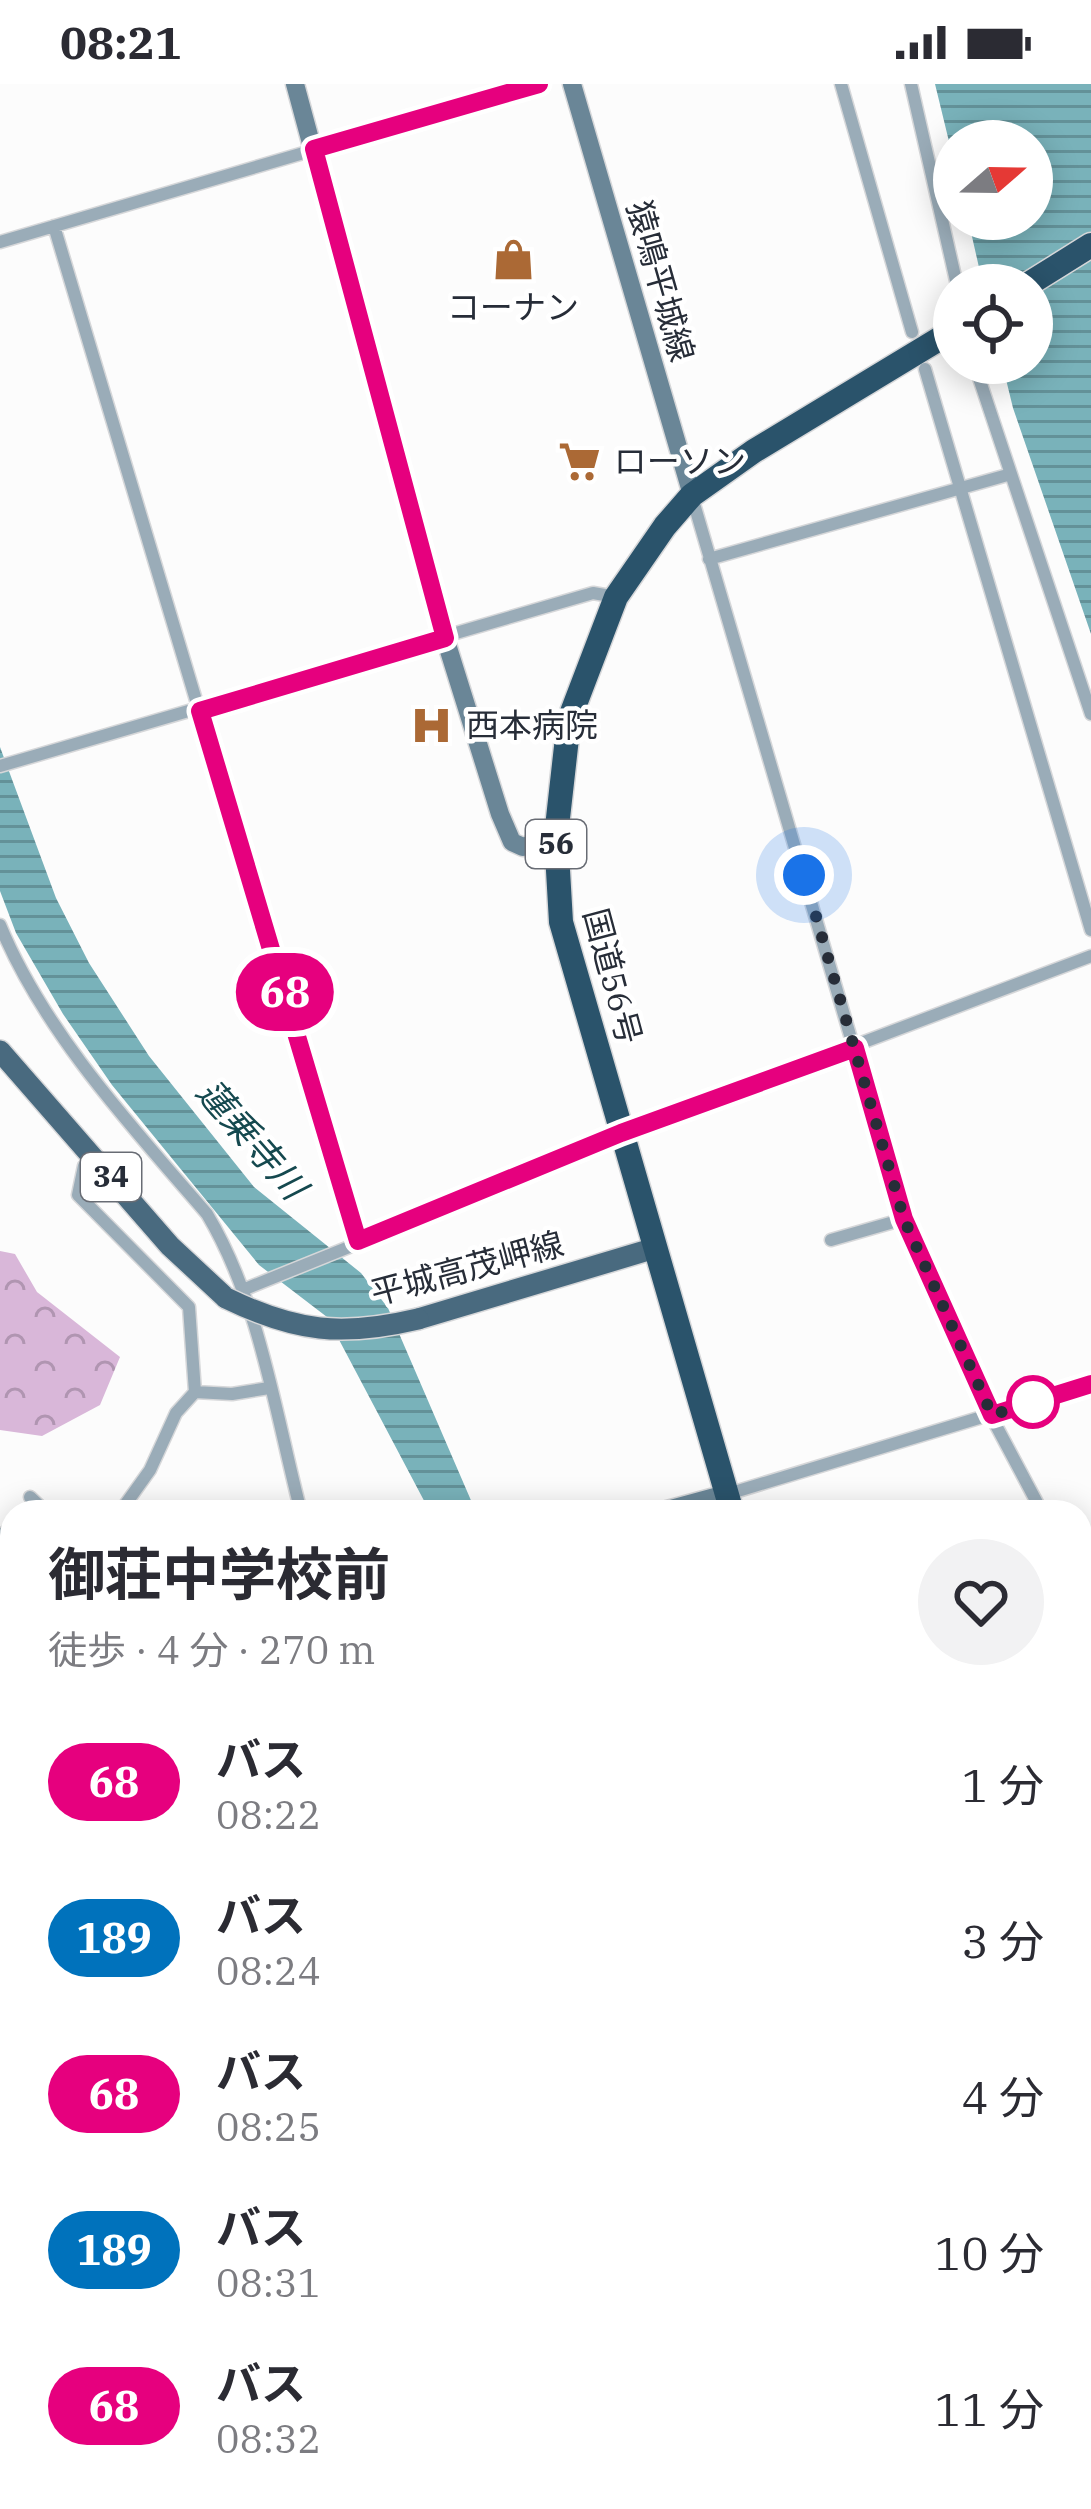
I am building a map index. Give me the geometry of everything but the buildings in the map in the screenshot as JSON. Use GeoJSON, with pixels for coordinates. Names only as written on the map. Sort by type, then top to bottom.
{"type":"FeatureCollection","features":[{"type":"Feature","properties":{"kind":"highway"},"geometry":{"type":"LineString","coordinates":[[1053,269],[1091,245]]}},
{"type":"Feature","properties":{"kind":"highway","name":"国道56号"},"geometry":{"type":"LineString","coordinates":[[728,1500],[561,922],[556,836],[569,720],[616,597],[664,526],[692,495],[754,451],[933,343]]}},
{"type":"Feature","properties":{"kind":"main road","name":"34"},"geometry":{"type":"LineString","coordinates":[[0,1051],[170,1246],[236,1293]]}},
{"type":"Feature","properties":{"kind":"main road","name":"平城高茂岬線"},"geometry":{"type":"LineString","coordinates":[[236,1293],[267,1318],[343,1332],[418,1319],[656,1248]]}},
{"type":"Feature","properties":{"kind":"street"},"geometry":{"type":"LineString","coordinates":[[295,84],[445,638],[512,842],[523,847],[556,836]]}},
{"type":"Feature","properties":{"kind":"street"},"geometry":{"type":"LineString","coordinates":[[0,242],[539,84]]}},
{"type":"Feature","properties":{"kind":"street","name":"猿鳴平城線"},"geometry":{"type":"LineString","coordinates":[[572,84],[692,495]]}},
{"type":"Feature","properties":{"kind":"street"},"geometry":{"type":"LineString","coordinates":[[841,84],[912,332]]}},
{"type":"Feature","properties":{"kind":"street"},"geometry":{"type":"LineString","coordinates":[[911,84],[952,264]]}},
{"type":"Feature","properties":{"kind":"street"},"geometry":{"type":"LineString","coordinates":[[54,226],[353,1243]]}},
{"type":"Feature","properties":{"kind":"street"},"geometry":{"type":"LineString","coordinates":[[925,369],[1091,929]]}},
{"type":"Feature","properties":{"kind":"street"},"geometry":{"type":"LineString","coordinates":[[981,384],[1091,714]]}},
{"type":"Feature","properties":{"kind":"street"},"geometry":{"type":"LineString","coordinates":[[709,560],[1010,475]]}},
{"type":"Feature","properties":{"kind":"street"},"geometry":{"type":"LineString","coordinates":[[692,495],[904,1219],[1036,1500]]}},
{"type":"Feature","properties":{"kind":"street"},"geometry":{"type":"LineString","coordinates":[[0,766],[593,593],[616,597]]}},
{"type":"Feature","properties":{"kind":"street"},"geometry":{"type":"LineString","coordinates":[[0,925],[16,963],[108,1099],[207,1214],[269,1388],[298,1500]]}},
{"type":"Feature","properties":{"kind":"street"},"geometry":{"type":"LineString","coordinates":[[236,1293],[621,1133],[1091,956]]}},
{"type":"Feature","properties":{"kind":"street"},"geometry":{"type":"LineString","coordinates":[[84,1166],[78,1195],[189,1307],[195,1392],[176,1413],[150,1470],[129,1500]]}},
{"type":"Feature","properties":{"kind":"street"},"geometry":{"type":"LineString","coordinates":[[831,1240],[904,1219]]}},
{"type":"Feature","properties":{"kind":"street"},"geometry":{"type":"LineString","coordinates":[[738,1500],[1091,1384]]}},
{"type":"Feature","properties":{"kind":"street"},"geometry":{"type":"LineString","coordinates":[[195,1392],[232,1394],[269,1388]]}},
{"type":"Feature","properties":{"kind":"street"},"geometry":{"type":"LineString","coordinates":[[30,1497],[33,1500]]}},
{"type":"Feature","properties":{"kind":"green space"},"geometry":{"type":"Polygon","coordinates":[[[0,1251],[15,1254],[37,1292],[120,1357],[100,1405],[42,1436],[0,1430],[0,1251]]]}},
{"type":"Feature","properties":{"kind":"water"},"geometry":{"type":"Polygon","coordinates":[[[935,84],[1091,84],[1091,634],[1007,384],[1053,384],[1053,264],[978,264],[973,240],[1053,240],[1053,120],[944,120],[935,84]]]}},
{"type":"Feature","properties":{"kind":"water"},"geometry":{"type":"Polygon","coordinates":[[[0,747],[56,898],[89,963],[149,1056],[254,1187],[361,1273],[388,1308],[471,1500],[424,1500],[327,1317],[259,1265],[112,1085],[16,933],[0,891],[0,747]]]}},
{"type":"Feature","properties":{"kind":"bus line","name":"68"},"geometry":{"type":"LineString","coordinates":[[539,84],[314,149],[445,638],[200,711],[358,1241],[621,1133],[855,1048],[904,1219],[992,1415],[1091,1384]]}},
{"type":"Feature","properties":{"kind":"place","name":"コーナン"},"geometry":{"type":"Point","coordinates":[513,259]}},
{"type":"Feature","properties":{"kind":"place","name":"ローソン"},"geometry":{"type":"Point","coordinates":[580,461]}},
{"type":"Feature","properties":{"kind":"place","name":"西本病院"},"geometry":{"type":"Point","coordinates":[432,725]}},
{"type":"Feature","properties":{"kind":"route"},"geometry":{"type":"LineString","coordinates":[[804,875],[904,1219],[992,1415],[1033,1402]]}},
{"type":"Feature","properties":{"kind":"water label","name":"蓮乗寺川"},"geometry":{"type":"Point","coordinates":[252,1139]}}]}
